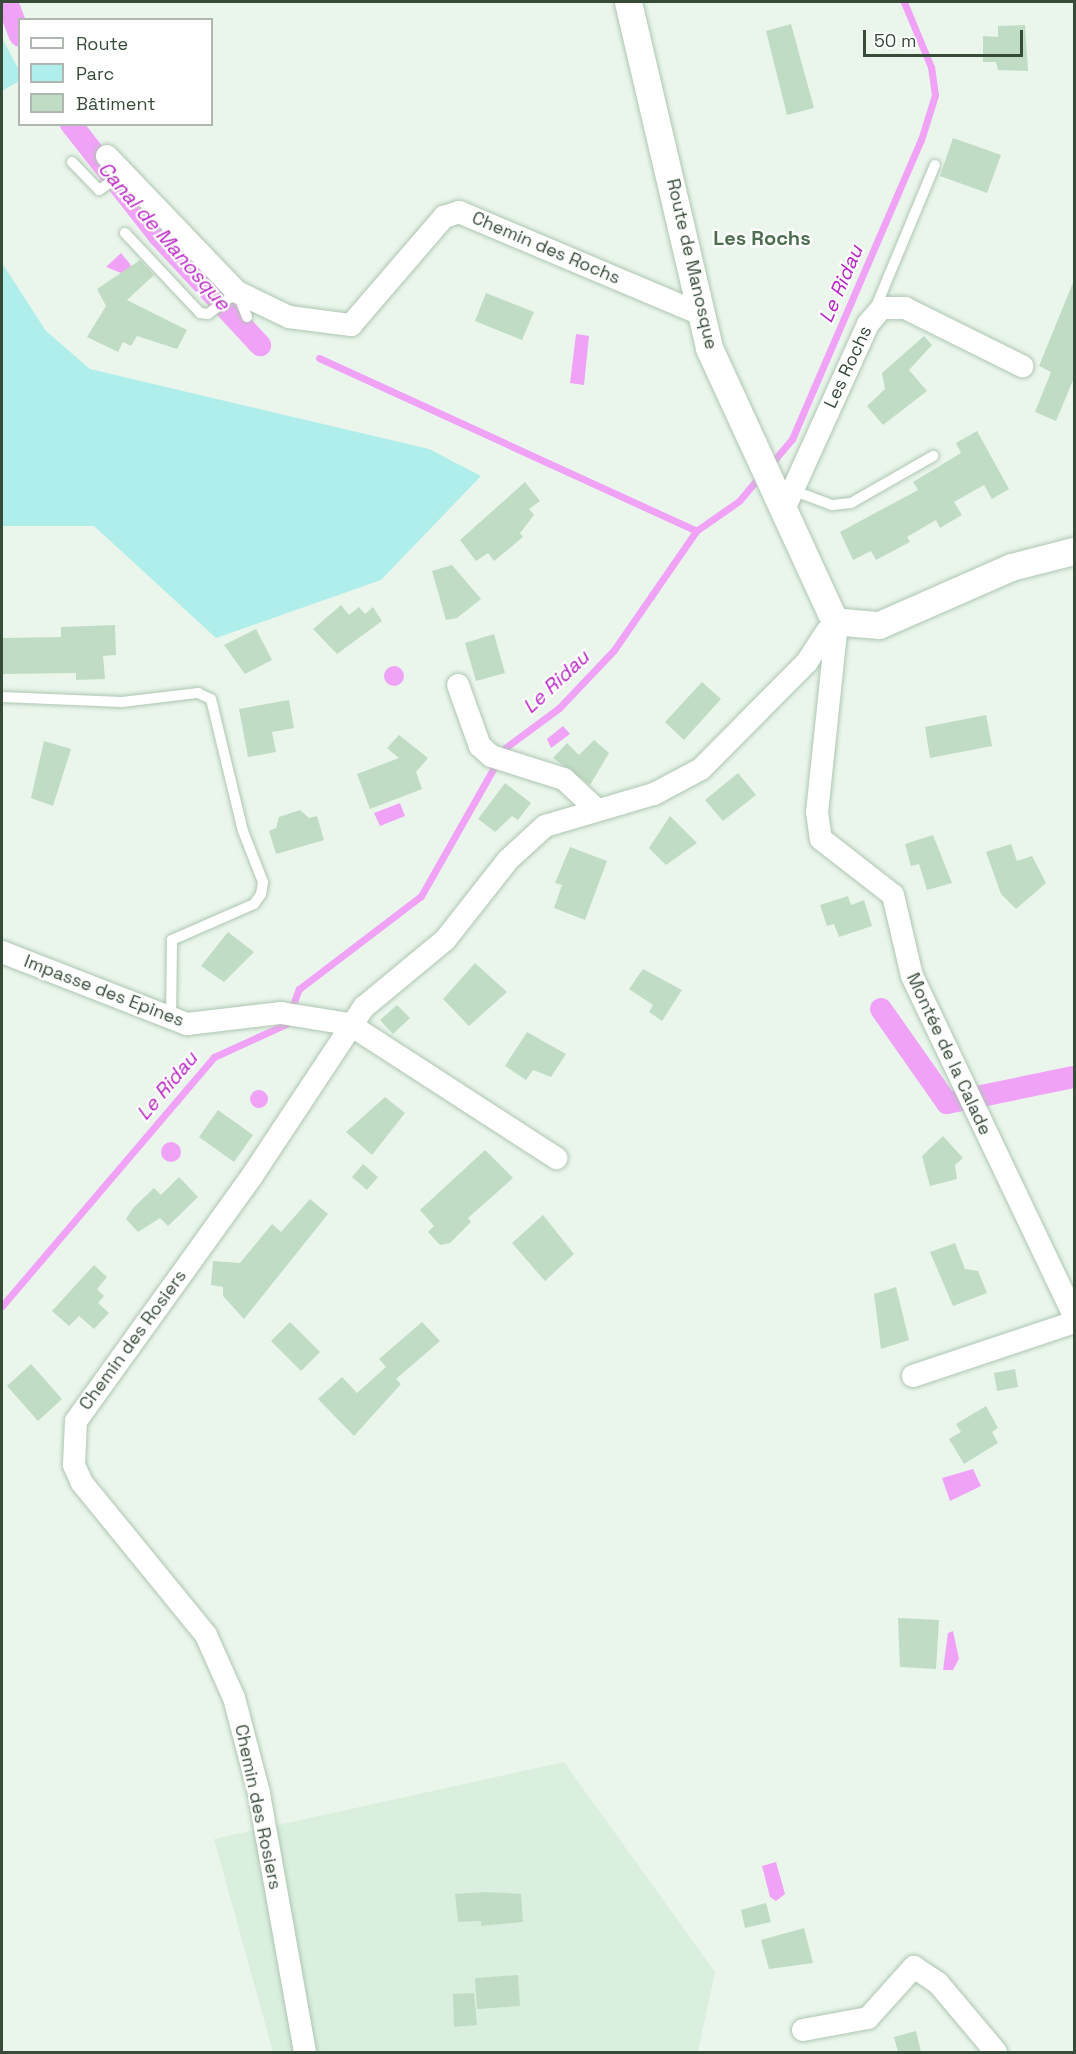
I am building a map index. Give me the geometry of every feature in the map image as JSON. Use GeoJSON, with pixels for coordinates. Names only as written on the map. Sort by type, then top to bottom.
{"type":"FeatureCollection","features":[{"type":"Feature","properties":{"kind":"street","name":"Route de Manosque"},"geometry":{"type":"LineString","coordinates":[[628,2],[684,224],[700,314],[709,348],[778,484],[834,625]]}},
{"type":"Feature","properties":{"kind":"street","name":"Chemin des Rochs"},"geometry":{"type":"LineString","coordinates":[[107,156],[237,292],[289,317],[351,325],[444,217],[459,212],[700,314]]}},
{"type":"Feature","properties":{"kind":"street","name":"Les Rochs"},"geometry":{"type":"LineString","coordinates":[[778,484],[873,315],[887,306],[906,308],[1022,366]]}},
{"type":"Feature","properties":{"kind":"street"},"geometry":{"type":"LineString","coordinates":[[834,625],[879,625],[1011,567],[1074,550]]}},
{"type":"Feature","properties":{"kind":"street","name":"Chemin des Rosiers"},"geometry":{"type":"LineString","coordinates":[[305,2052],[244,1728],[222,1667],[192,1617],[82,1483],[72,1440],[83,1406],[252,1176],[349,1024],[445,940],[524,842],[545,826],[596,809],[654,794],[701,770],[807,662],[834,625]]}},
{"type":"Feature","properties":{"kind":"street","name":"Montée de la Calade"},"geometry":{"type":"LineString","coordinates":[[834,625],[818,828],[826,847],[893,895],[912,976],[1074,1315]]}},
{"type":"Feature","properties":{"kind":"street"},"geometry":{"type":"LineString","coordinates":[[458,685],[480,746],[498,760],[564,779],[596,809]]}},
{"type":"Feature","properties":{"kind":"street","name":"Impasse des Epines"},"geometry":{"type":"LineString","coordinates":[[2,952],[171,1018],[214,1024],[280,1013],[306,1013],[349,1024]]}},
{"type":"Feature","properties":{"kind":"street"},"geometry":{"type":"LineString","coordinates":[[349,1024],[556,1158]]}},
{"type":"Feature","properties":{"kind":"street"},"geometry":{"type":"LineString","coordinates":[[913,1376],[1074,1322]]}},
{"type":"Feature","properties":{"kind":"street"},"geometry":{"type":"LineString","coordinates":[[803,2030],[868,2018],[914,1967],[938,1983],[996,2052]]}},
{"type":"Feature","properties":{"kind":"lane"},"geometry":{"type":"LineString","coordinates":[[72,162],[99,190],[124,173]]}},
{"type":"Feature","properties":{"kind":"lane"},"geometry":{"type":"LineString","coordinates":[[873,315],[935,165]]}},
{"type":"Feature","properties":{"kind":"lane"},"geometry":{"type":"LineString","coordinates":[[125,233],[190,304],[208,314],[237,292],[247,317]]}},
{"type":"Feature","properties":{"kind":"lane"},"geometry":{"type":"LineString","coordinates":[[778,484],[832,505],[851,503],[933,456]]}},
{"type":"Feature","properties":{"kind":"lane"},"geometry":{"type":"LineString","coordinates":[[2,697],[122,702],[198,693],[211,699],[243,831],[263,882],[254,904],[172,940],[171,1018]]}},
{"type":"Feature","properties":{"kind":"shaded area"},"geometry":{"type":"Polygon","coordinates":[[[121,253],[130,264],[134,278],[106,267],[121,253]]]}},
{"type":"Feature","properties":{"kind":"shaded area"},"geometry":{"type":"Polygon","coordinates":[[[576,334],[589,336],[584,385],[570,383],[576,334]]]}},
{"type":"Feature","properties":{"kind":"shaded area"},"geometry":{"type":"Polygon","coordinates":[[[394,666],[401,669],[404,676],[401,683],[394,686],[387,683],[384,676],[387,669],[394,666]]]}},
{"type":"Feature","properties":{"kind":"shaded area"},"geometry":{"type":"Polygon","coordinates":[[[563,726],[570,734],[551,748],[547,739],[563,726]]]}},
{"type":"Feature","properties":{"kind":"shaded area"},"geometry":{"type":"Polygon","coordinates":[[[400,803],[405,816],[380,826],[374,813],[400,803]]]}},
{"type":"Feature","properties":{"kind":"shaded area"},"geometry":{"type":"Polygon","coordinates":[[[255,1090],[263,1090],[268,1095],[266,1106],[255,1108],[250,1103],[250,1095],[255,1090]]]}},
{"type":"Feature","properties":{"kind":"shaded area"},"geometry":{"type":"Polygon","coordinates":[[[171,1142],[178,1145],[181,1152],[178,1159],[171,1162],[164,1159],[161,1152],[164,1145],[171,1142]]]}},
{"type":"Feature","properties":{"kind":"shaded area"},"geometry":{"type":"Polygon","coordinates":[[[973,1469],[981,1486],[950,1501],[942,1478],[973,1469]]]}},
{"type":"Feature","properties":{"kind":"shaded area"},"geometry":{"type":"Polygon","coordinates":[[[953,1631],[959,1659],[953,1670],[943,1670],[948,1633],[953,1631]]]}},
{"type":"Feature","properties":{"kind":"shaded area"},"geometry":{"type":"Polygon","coordinates":[[[564,1762],[715,1972],[698,2052],[273,2052],[214,1839],[564,1762]]]}},
{"type":"Feature","properties":{"kind":"shaded area"},"geometry":{"type":"Polygon","coordinates":[[[776,1862],[785,1894],[776,1901],[770,1897],[762,1866],[776,1862]]]}},
{"type":"Feature","properties":{"kind":"green space"},"geometry":{"type":"Polygon","coordinates":[[[2,38],[18,68],[18,82],[2,91],[2,38]]]}},
{"type":"Feature","properties":{"kind":"green space"},"geometry":{"type":"Polygon","coordinates":[[[2,263],[46,331],[90,369],[429,449],[481,476],[381,580],[216,638],[94,526],[2,526],[2,263]]]}},
{"type":"Feature","properties":{"kind":"building"},"geometry":{"type":"Polygon","coordinates":[[[791,24],[814,108],[787,115],[766,31],[791,24]]]}},
{"type":"Feature","properties":{"kind":"building"},"geometry":{"type":"Polygon","coordinates":[[[1025,25],[1028,71],[998,70],[996,62],[983,62],[983,36],[998,37],[998,26],[1025,25]]]}},
{"type":"Feature","properties":{"kind":"building"},"geometry":{"type":"Polygon","coordinates":[[[953,138],[1001,155],[987,193],[940,176],[953,138]]]}},
{"type":"Feature","properties":{"kind":"building"},"geometry":{"type":"Polygon","coordinates":[[[140,260],[154,275],[127,300],[187,330],[177,349],[137,336],[131,346],[123,342],[118,352],[87,337],[106,306],[97,289],[140,260]]]}},
{"type":"Feature","properties":{"kind":"building"},"geometry":{"type":"Polygon","coordinates":[[[1074,280],[1074,378],[1056,421],[1035,412],[1051,372],[1039,366],[1074,280]]]}},
{"type":"Feature","properties":{"kind":"building"},"geometry":{"type":"Polygon","coordinates":[[[486,293],[534,312],[522,340],[475,321],[486,293]]]}},
{"type":"Feature","properties":{"kind":"building"},"geometry":{"type":"Polygon","coordinates":[[[924,336],[932,345],[909,370],[927,391],[883,425],[867,406],[885,389],[882,373],[924,336]]]}},
{"type":"Feature","properties":{"kind":"building"},"geometry":{"type":"Polygon","coordinates":[[[977,431],[1009,489],[992,499],[984,485],[954,502],[962,515],[940,528],[936,520],[907,537],[910,542],[876,560],[871,551],[853,560],[840,532],[918,490],[913,482],[961,453],[956,443],[977,431]]]}},
{"type":"Feature","properties":{"kind":"building"},"geometry":{"type":"Polygon","coordinates":[[[525,482],[540,501],[529,509],[534,515],[520,533],[523,537],[494,561],[488,553],[476,561],[460,540],[525,482]]]}},
{"type":"Feature","properties":{"kind":"building"},"geometry":{"type":"Polygon","coordinates":[[[452,565],[481,599],[457,618],[446,620],[432,571],[452,565]]]}},
{"type":"Feature","properties":{"kind":"building"},"geometry":{"type":"Polygon","coordinates":[[[341,605],[349,615],[359,607],[365,614],[373,607],[382,621],[337,654],[313,629],[341,605]]]}},
{"type":"Feature","properties":{"kind":"building"},"geometry":{"type":"Polygon","coordinates":[[[115,625],[116,655],[103,656],[105,679],[76,680],[76,673],[2,674],[2,638],[61,637],[61,627],[115,625]]]}},
{"type":"Feature","properties":{"kind":"building"},"geometry":{"type":"Polygon","coordinates":[[[256,629],[272,660],[245,674],[224,645],[256,629]]]}},
{"type":"Feature","properties":{"kind":"building"},"geometry":{"type":"Polygon","coordinates":[[[494,634],[505,673],[476,681],[465,643],[494,634]]]}},
{"type":"Feature","properties":{"kind":"building"},"geometry":{"type":"Polygon","coordinates":[[[702,682],[721,699],[684,740],[665,722],[702,682]]]}},
{"type":"Feature","properties":{"kind":"building"},"geometry":{"type":"Polygon","coordinates":[[[289,700],[294,728],[272,732],[276,752],[248,757],[239,709],[289,700]]]}},
{"type":"Feature","properties":{"kind":"building"},"geometry":{"type":"Polygon","coordinates":[[[986,715],[992,746],[930,758],[925,727],[986,715]]]}},
{"type":"Feature","properties":{"kind":"building"},"geometry":{"type":"Polygon","coordinates":[[[399,735],[428,758],[416,772],[422,789],[370,809],[357,774],[399,758],[387,748],[399,735]]]}},
{"type":"Feature","properties":{"kind":"building"},"geometry":{"type":"Polygon","coordinates":[[[594,740],[609,753],[590,785],[553,758],[567,743],[579,755],[594,740]]]}},
{"type":"Feature","properties":{"kind":"building"},"geometry":{"type":"Polygon","coordinates":[[[44,741],[71,749],[53,806],[31,798],[44,741]]]}},
{"type":"Feature","properties":{"kind":"building"},"geometry":{"type":"Polygon","coordinates":[[[738,773],[756,795],[723,821],[705,800],[738,773]]]}},
{"type":"Feature","properties":{"kind":"building"},"geometry":{"type":"Polygon","coordinates":[[[505,783],[531,803],[518,820],[512,816],[495,832],[478,819],[505,783]]]}},
{"type":"Feature","properties":{"kind":"building"},"geometry":{"type":"Polygon","coordinates":[[[300,810],[309,818],[317,816],[324,840],[276,854],[269,831],[276,828],[279,817],[300,810]]]}},
{"type":"Feature","properties":{"kind":"building"},"geometry":{"type":"Polygon","coordinates":[[[670,816],[697,843],[666,865],[649,848],[670,816]]]}},
{"type":"Feature","properties":{"kind":"building"},"geometry":{"type":"Polygon","coordinates":[[[933,835],[952,883],[927,890],[919,864],[911,866],[905,844],[933,835]]]}},
{"type":"Feature","properties":{"kind":"building"},"geometry":{"type":"Polygon","coordinates":[[[1011,844],[1017,861],[1032,856],[1046,883],[1016,909],[1001,894],[986,852],[1011,844]]]}},
{"type":"Feature","properties":{"kind":"building"},"geometry":{"type":"Polygon","coordinates":[[[570,847],[607,861],[585,920],[554,908],[562,885],[555,883],[570,847]]]}},
{"type":"Feature","properties":{"kind":"building"},"geometry":{"type":"Polygon","coordinates":[[[848,896],[851,905],[864,900],[872,926],[839,937],[834,924],[827,926],[820,905],[848,896]]]}},
{"type":"Feature","properties":{"kind":"building"},"geometry":{"type":"Polygon","coordinates":[[[228,932],[254,952],[224,982],[201,966],[228,932]]]}},
{"type":"Feature","properties":{"kind":"building"},"geometry":{"type":"Polygon","coordinates":[[[475,963],[507,992],[469,1026],[443,999],[475,963]]]}},
{"type":"Feature","properties":{"kind":"building"},"geometry":{"type":"Polygon","coordinates":[[[643,969],[682,990],[662,1021],[649,1012],[653,1005],[629,989],[643,969]]]}},
{"type":"Feature","properties":{"kind":"building"},"geometry":{"type":"Polygon","coordinates":[[[397,1005],[410,1018],[393,1034],[380,1020],[397,1005]]]}},
{"type":"Feature","properties":{"kind":"building"},"geometry":{"type":"Polygon","coordinates":[[[527,1032],[566,1054],[551,1077],[533,1070],[526,1080],[505,1066],[527,1032]]]}},
{"type":"Feature","properties":{"kind":"building"},"geometry":{"type":"Polygon","coordinates":[[[385,1097],[405,1113],[372,1155],[346,1132],[385,1097]]]}},
{"type":"Feature","properties":{"kind":"building"},"geometry":{"type":"Polygon","coordinates":[[[218,1110],[253,1135],[234,1162],[199,1137],[218,1110]]]}},
{"type":"Feature","properties":{"kind":"building"},"geometry":{"type":"Polygon","coordinates":[[[943,1136],[963,1158],[955,1165],[957,1179],[930,1186],[922,1156],[943,1136]]]}},
{"type":"Feature","properties":{"kind":"building"},"geometry":{"type":"Polygon","coordinates":[[[485,1150],[513,1178],[468,1218],[471,1222],[450,1243],[440,1245],[428,1232],[434,1226],[420,1210],[485,1150]]]}},
{"type":"Feature","properties":{"kind":"building"},"geometry":{"type":"Polygon","coordinates":[[[363,1164],[378,1177],[367,1190],[352,1177],[363,1164]]]}},
{"type":"Feature","properties":{"kind":"building"},"geometry":{"type":"Polygon","coordinates":[[[179,1177],[198,1197],[168,1226],[160,1218],[138,1232],[126,1219],[133,1208],[154,1188],[161,1195],[179,1177]]]}},
{"type":"Feature","properties":{"kind":"building"},"geometry":{"type":"Polygon","coordinates":[[[310,1199],[328,1214],[244,1319],[223,1296],[223,1287],[211,1285],[213,1261],[240,1263],[272,1224],[281,1232],[310,1199]]]}},
{"type":"Feature","properties":{"kind":"building"},"geometry":{"type":"Polygon","coordinates":[[[543,1215],[574,1254],[545,1281],[512,1243],[543,1215]]]}},
{"type":"Feature","properties":{"kind":"building"},"geometry":{"type":"Polygon","coordinates":[[[955,1243],[965,1269],[978,1271],[987,1293],[953,1306],[930,1252],[955,1243]]]}},
{"type":"Feature","properties":{"kind":"building"},"geometry":{"type":"Polygon","coordinates":[[[94,1265],[107,1277],[97,1289],[104,1296],[98,1303],[109,1313],[94,1329],[79,1316],[69,1326],[52,1311],[94,1265]]]}},
{"type":"Feature","properties":{"kind":"building"},"geometry":{"type":"Polygon","coordinates":[[[896,1287],[909,1340],[881,1349],[874,1294],[896,1287]]]}},
{"type":"Feature","properties":{"kind":"building"},"geometry":{"type":"Polygon","coordinates":[[[290,1322],[320,1352],[301,1371],[271,1341],[290,1322]]]}},
{"type":"Feature","properties":{"kind":"building"},"geometry":{"type":"Polygon","coordinates":[[[422,1322],[440,1341],[396,1379],[401,1384],[354,1436],[318,1399],[342,1377],[357,1393],[386,1367],[379,1359],[422,1322]]]}},
{"type":"Feature","properties":{"kind":"building"},"geometry":{"type":"Polygon","coordinates":[[[31,1364],[62,1399],[38,1421],[7,1386],[31,1364]]]}},
{"type":"Feature","properties":{"kind":"building"},"geometry":{"type":"Polygon","coordinates":[[[1015,1369],[1018,1387],[997,1391],[994,1373],[1015,1369]]]}},
{"type":"Feature","properties":{"kind":"building"},"geometry":{"type":"Polygon","coordinates":[[[986,1406],[998,1428],[992,1432],[998,1443],[964,1464],[949,1439],[961,1432],[956,1424],[986,1406]]]}},
{"type":"Feature","properties":{"kind":"building"},"geometry":{"type":"Polygon","coordinates":[[[898,1618],[939,1620],[936,1669],[900,1667],[898,1618]]]}},
{"type":"Feature","properties":{"kind":"building"},"geometry":{"type":"Polygon","coordinates":[[[486,1892],[521,1894],[523,1922],[481,1926],[481,1921],[458,1922],[455,1894],[486,1892]]]}},
{"type":"Feature","properties":{"kind":"building"},"geometry":{"type":"Polygon","coordinates":[[[766,1903],[771,1922],[745,1928],[741,1910],[766,1903]]]}},
{"type":"Feature","properties":{"kind":"building"},"geometry":{"type":"Polygon","coordinates":[[[804,1928],[813,1963],[769,1969],[761,1940],[804,1928]]]}},
{"type":"Feature","properties":{"kind":"building"},"geometry":{"type":"Polygon","coordinates":[[[518,1975],[520,2006],[477,2009],[475,1978],[518,1975]]]}},
{"type":"Feature","properties":{"kind":"building"},"geometry":{"type":"Polygon","coordinates":[[[474,1993],[477,2025],[454,2027],[453,1994],[474,1993]]]}},
{"type":"Feature","properties":{"kind":"building"},"geometry":{"type":"Polygon","coordinates":[[[916,2031],[921,2052],[898,2052],[894,2037],[916,2031]]]}},
{"type":"Feature","properties":{"kind":"waterway","name":"Canal de Manosque"},"geometry":{"type":"LineString","coordinates":[[7,2],[18,31]]}},
{"type":"Feature","properties":{"kind":"waterway","name":"Le Ridau"},"geometry":{"type":"LineString","coordinates":[[771,464],[792,439],[921,140],[935,95],[931,67],[904,2]]}},
{"type":"Feature","properties":{"kind":"waterway","name":"Canal de Manosque"},"geometry":{"type":"LineString","coordinates":[[73,126],[159,236],[260,345]]}},
{"type":"Feature","properties":{"kind":"waterway"},"geometry":{"type":"LineString","coordinates":[[319,358],[696,531]]}},
{"type":"Feature","properties":{"kind":"waterway","name":"Le Ridau"},"geometry":{"type":"LineString","coordinates":[[2,1306],[214,1057],[286,1024],[299,989],[421,896],[505,748],[559,708],[614,650],[696,531],[739,501],[761,475]]}},
{"type":"Feature","properties":{"kind":"waterway","name":"Canal de Manosque"},"geometry":{"type":"LineString","coordinates":[[881,1009],[947,1103],[1074,1077]]}},
{"type":"Feature","properties":{"kind":"district","name":"Les Rochs"},"geometry":{"type":"Point","coordinates":[762,238]}}]}
